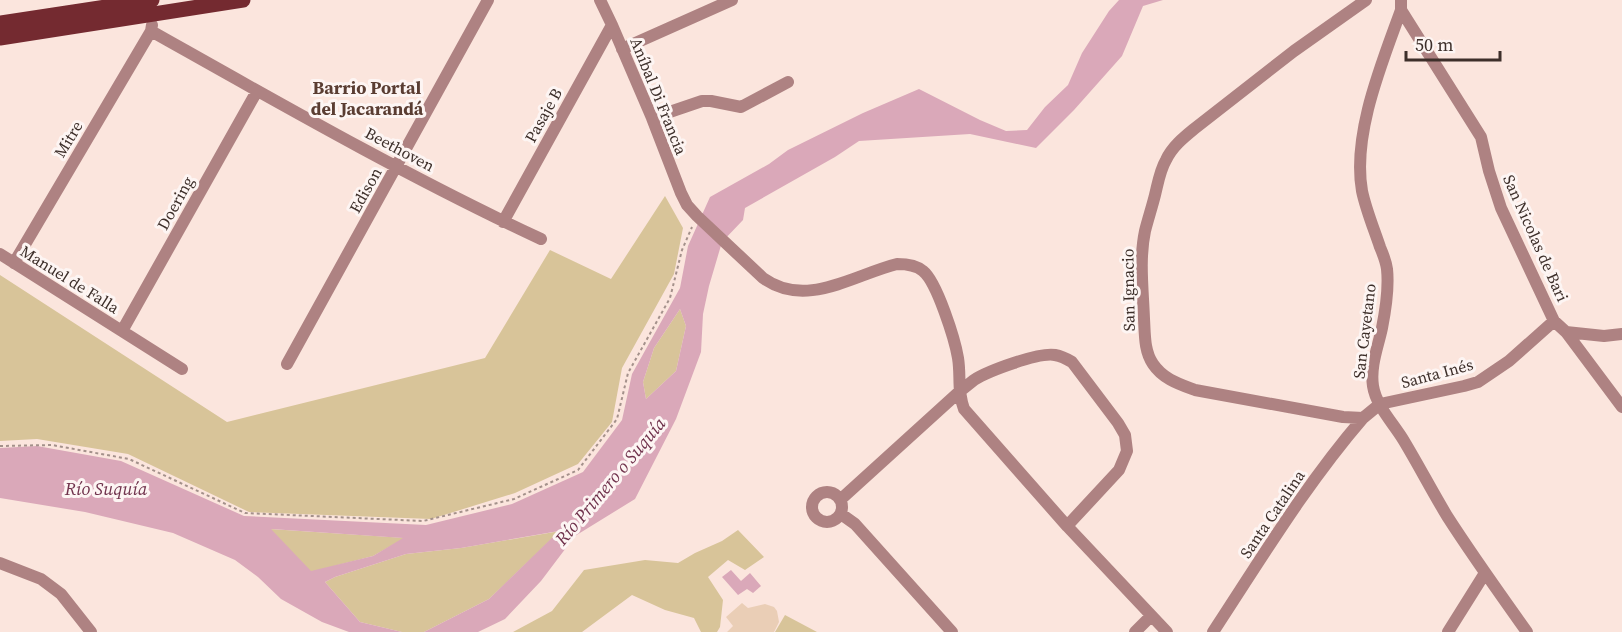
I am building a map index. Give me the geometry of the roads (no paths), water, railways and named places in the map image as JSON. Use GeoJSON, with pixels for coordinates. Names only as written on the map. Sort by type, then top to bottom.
{"type":"FeatureCollection","features":[{"type":"Feature","properties":{"kind":"main road"},"geometry":{"type":"LineString","coordinates":[[0,23],[152,4],[239,0]]}},
{"type":"Feature","properties":{"kind":"main road"},"geometry":{"type":"LineString","coordinates":[[0,38],[152,4]]}},
{"type":"Feature","properties":{"kind":"street","name":"Edison"},"geometry":{"type":"LineString","coordinates":[[287,364],[488,0]]}},
{"type":"Feature","properties":{"kind":"street","name":"Aníbal Di Francia"},"geometry":{"type":"LineString","coordinates":[[600,0],[652,118],[681,193],[692,211],[763,278],[786,290],[810,292],[823,289],[897,264],[909,265],[922,270],[930,278],[955,344],[959,392]]}},
{"type":"Feature","properties":{"kind":"street"},"geometry":{"type":"LineString","coordinates":[[622,49],[732,0]]}},
{"type":"Feature","properties":{"kind":"street","name":"San Ignacio"},"geometry":{"type":"LineString","coordinates":[[1363,418],[1343,417],[1195,390],[1176,383],[1161,373],[1151,362],[1146,345],[1143,267],[1145,232],[1163,167],[1171,150],[1294,51],[1366,0]]}},
{"type":"Feature","properties":{"kind":"street"},"geometry":{"type":"LineString","coordinates":[[151,31],[152,4]]}},
{"type":"Feature","properties":{"kind":"street","name":"San Nicolas de Bari"},"geometry":{"type":"LineString","coordinates":[[1401,5],[1481,137],[1501,208],[1554,321],[1566,332],[1622,407]]}},
{"type":"Feature","properties":{"kind":"street","name":"San Cayetano"},"geometry":{"type":"LineString","coordinates":[[1401,5],[1377,78],[1364,131],[1361,159],[1362,193],[1387,266],[1386,305],[1372,374],[1375,394],[1446,514],[1527,632]]}},
{"type":"Feature","properties":{"kind":"street","name":"Pasaje B"},"geometry":{"type":"LineString","coordinates":[[503,222],[612,25]]}},
{"type":"Feature","properties":{"kind":"street","name":"Beethoven"},"geometry":{"type":"LineString","coordinates":[[151,31],[397,166],[503,222],[541,239]]}},
{"type":"Feature","properties":{"kind":"street","name":"Mitre"},"geometry":{"type":"LineString","coordinates":[[14,263],[151,31]]}},
{"type":"Feature","properties":{"kind":"street"},"geometry":{"type":"LineString","coordinates":[[652,118],[702,101],[711,100],[741,107],[788,82]]}},
{"type":"Feature","properties":{"kind":"street","name":"Doering"},"geometry":{"type":"LineString","coordinates":[[122,331],[257,91]]}},
{"type":"Feature","properties":{"kind":"street","name":"Manuel de Falla"},"geometry":{"type":"LineString","coordinates":[[0,254],[182,369]]}},
{"type":"Feature","properties":{"kind":"street","name":"Santa Inés"},"geometry":{"type":"LineString","coordinates":[[1380,404],[1478,382],[1509,361],[1554,321]]}},
{"type":"Feature","properties":{"kind":"street"},"geometry":{"type":"LineString","coordinates":[[1566,332],[1604,336],[1622,334]]}},
{"type":"Feature","properties":{"kind":"street"},"geometry":{"type":"LineString","coordinates":[[840,500],[974,380],[988,373],[1044,355],[1054,354],[1072,362],[1118,423],[1125,435],[1127,451],[1119,470],[1067,526]]}},
{"type":"Feature","properties":{"kind":"street"},"geometry":{"type":"LineString","coordinates":[[959,392],[964,409],[1067,526],[1167,632]]}},
{"type":"Feature","properties":{"kind":"street"},"geometry":{"type":"LineString","coordinates":[[1363,418],[1380,404]]}},
{"type":"Feature","properties":{"kind":"street","name":"Santa Catalina"},"geometry":{"type":"LineString","coordinates":[[1213,632],[1284,522],[1338,447],[1363,418]]}},
{"type":"Feature","properties":{"kind":"street"},"geometry":{"type":"LineString","coordinates":[[823,493],[833,493],[840,500],[841,514],[834,521],[824,522],[815,517],[812,508],[815,498],[823,493]]}},
{"type":"Feature","properties":{"kind":"street"},"geometry":{"type":"LineString","coordinates":[[841,514],[855,524],[952,632]]}},
{"type":"Feature","properties":{"kind":"street"},"geometry":{"type":"LineString","coordinates":[[0,563],[41,579],[61,594],[91,632]]}},
{"type":"Feature","properties":{"kind":"street"},"geometry":{"type":"LineString","coordinates":[[1448,632],[1485,573]]}},
{"type":"Feature","properties":{"kind":"street"},"geometry":{"type":"LineString","coordinates":[[1135,632],[1151,616]]}},
{"type":"Feature","properties":{"kind":"water","name":"Río Suquía"},"geometry":{"type":"Polygon","coordinates":[[[1119,0],[1163,0],[1143,6],[1122,56],[1074,110],[1036,148],[970,134],[859,141],[745,208],[743,220],[722,242],[703,314],[701,352],[676,419],[635,499],[575,536],[541,581],[505,619],[478,632],[424,632],[489,599],[559,531],[461,548],[406,554],[335,577],[325,582],[360,622],[402,632],[349,632],[322,622],[281,599],[258,577],[235,560],[173,533],[85,512],[0,498],[0,448],[37,446],[121,461],[244,516],[426,525],[512,504],[583,472],[622,420],[632,374],[680,288],[688,246],[710,197],[769,164],[788,150],[863,113],[919,89],[1006,131],[1027,130],[1045,107],[1068,85],[1082,53],[1109,11],[1119,0]],[[680,309],[654,348],[643,382],[646,399],[676,371],[686,326],[680,309]],[[271,529],[311,571],[373,556],[403,538],[271,529]]]}},
{"type":"Feature","properties":{"kind":"water"},"geometry":{"type":"Polygon","coordinates":[[[731,570],[741,581],[750,573],[761,586],[753,593],[747,589],[738,595],[722,577],[731,570]]]}},
{"type":"Feature","properties":{"kind":"district","name":"Barrio Portal del Jacarandá"},"geometry":{"type":"Point","coordinates":[367,97]}},
{"type":"Feature","properties":{"kind":"water label","name":"Río Primero o Suquía"},"geometry":{"type":"Point","coordinates":[610,481]}}]}
